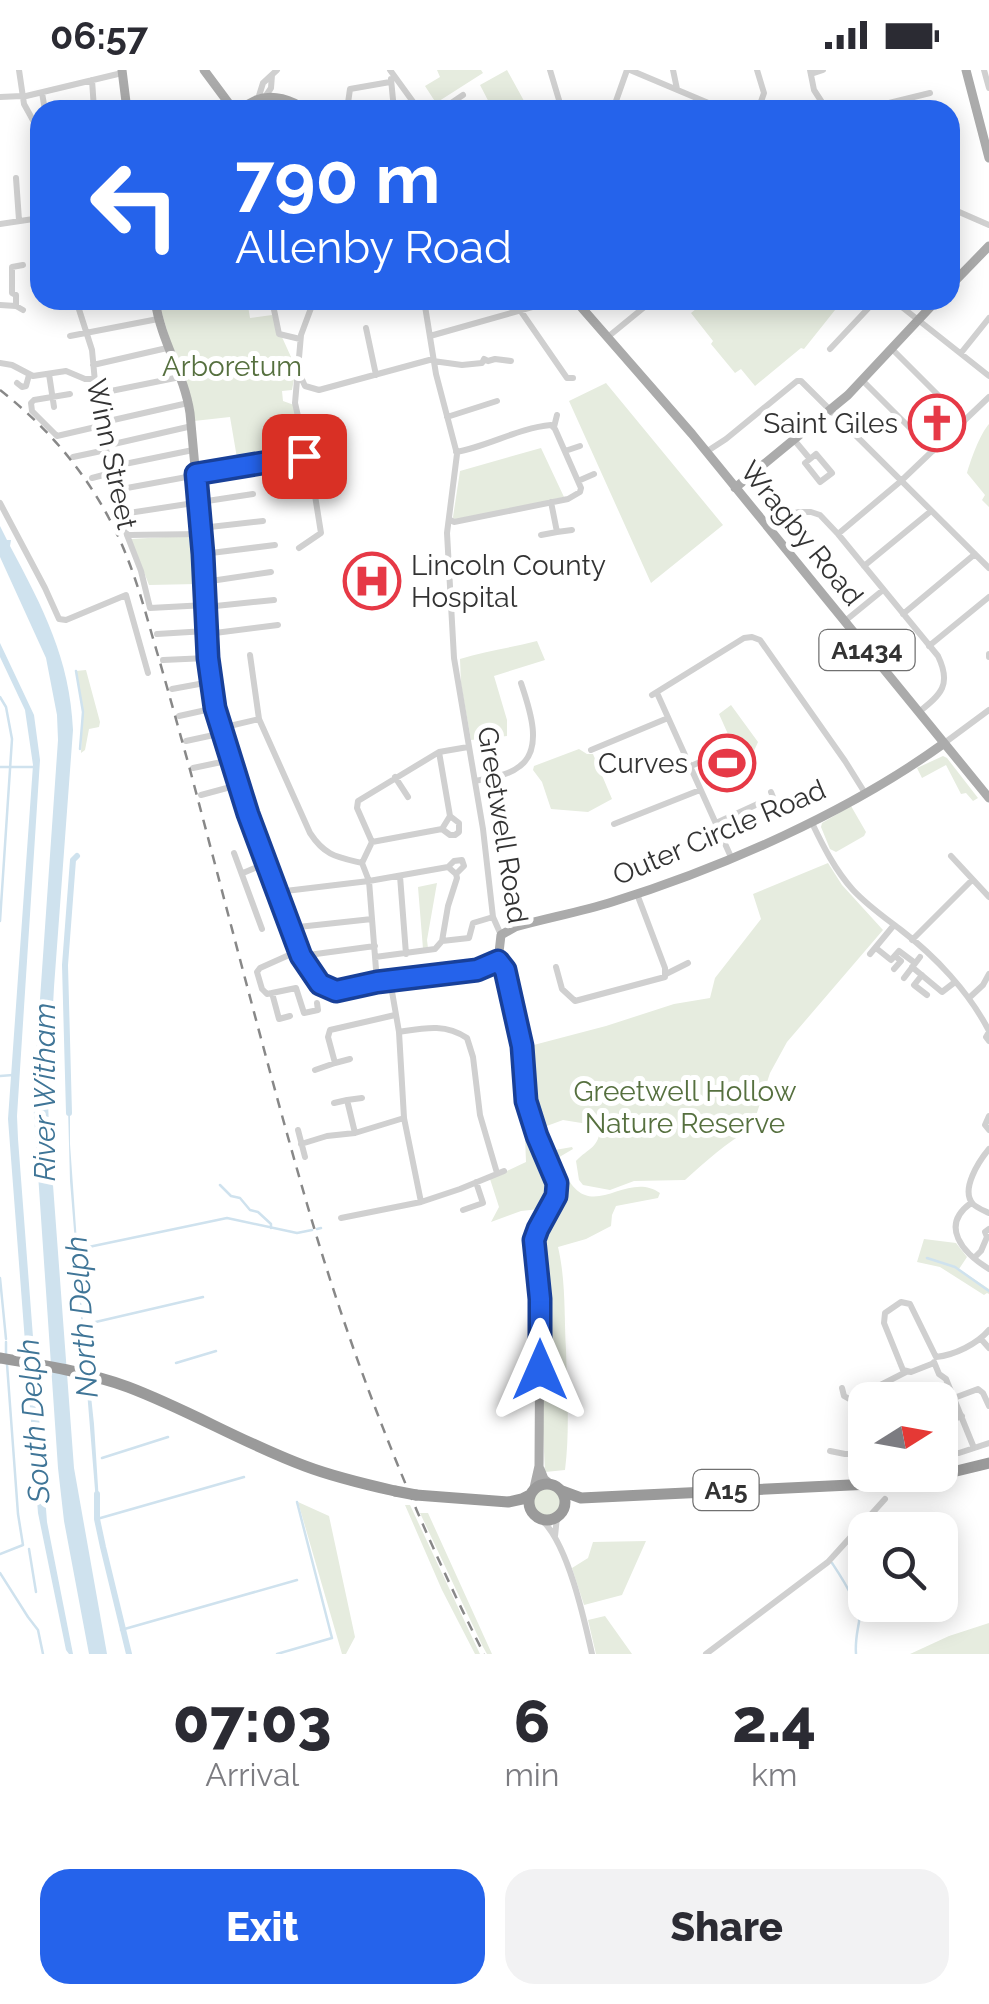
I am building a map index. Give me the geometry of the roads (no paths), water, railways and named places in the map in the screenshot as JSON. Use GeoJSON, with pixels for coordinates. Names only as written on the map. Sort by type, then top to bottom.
{"type":"FeatureCollection","features":[{"type":"Feature","properties":{"kind":"highway"},"geometry":{"type":"LineString","coordinates":[[0,1358],[124,1385],[302,1466],[335,1477],[394,1491],[508,1502],[522,1499],[542,1484],[556,1488],[561,1512]]}},
{"type":"Feature","properties":{"kind":"highway","name":"A15"},"geometry":{"type":"LineString","coordinates":[[958,1471],[989,1463]]}},
{"type":"Feature","properties":{"kind":"highway","name":"A15"},"geometry":{"type":"LineString","coordinates":[[556,1488],[581,1498],[848,1485]]}},
{"type":"Feature","properties":{"kind":"highway"},"geometry":{"type":"LineString","coordinates":[[530,1512],[532,1491]]}},
{"type":"Feature","properties":{"kind":"highway","name":"A15"},"geometry":{"type":"LineString","coordinates":[[542,1520],[581,1498]]}},
{"type":"Feature","properties":{"kind":"highway"},"geometry":{"type":"LineString","coordinates":[[508,1502],[542,1520]]}},
{"type":"Feature","properties":{"kind":"main road"},"geometry":{"type":"LineString","coordinates":[[204,70],[224,100]]}},
{"type":"Feature","properties":{"kind":"main road"},"geometry":{"type":"LineString","coordinates":[[966,70],[989,158]]}},
{"type":"Feature","properties":{"kind":"main road"},"geometry":{"type":"LineString","coordinates":[[122,72],[125,100]]}},
{"type":"Feature","properties":{"kind":"main road"},"geometry":{"type":"LineString","coordinates":[[257,100],[268,95],[286,100]]}},
{"type":"Feature","properties":{"kind":"main road"},"geometry":{"type":"LineString","coordinates":[[960,276],[989,246]]}},
{"type":"Feature","properties":{"kind":"main road"},"geometry":{"type":"LineString","coordinates":[[157,310],[192,426],[215,708],[248,814],[300,954],[316,979],[336,991],[377,979],[477,970],[498,961]]}},
{"type":"Feature","properties":{"kind":"main road","name":"Wragby Road"},"geometry":{"type":"LineString","coordinates":[[585,310],[989,798]]}},
{"type":"Feature","properties":{"kind":"main road"},"geometry":{"type":"LineString","coordinates":[[736,488],[830,410],[928,310]]}},
{"type":"Feature","properties":{"kind":"main road","name":"Outer Circle Road"},"geometry":{"type":"LineString","coordinates":[[500,935],[637,894],[731,857],[811,822],[900,774],[944,744]]}},
{"type":"Feature","properties":{"kind":"main road","name":"Greetwell Road"},"geometry":{"type":"LineString","coordinates":[[500,935],[498,961],[505,970],[516,1012],[526,1101],[557,1188],[534,1240],[540,1299],[539,1466],[532,1491]]}},
{"type":"Feature","properties":{"kind":"main road"},"geometry":{"type":"LineString","coordinates":[[539,1466],[544,1478],[556,1488]]}},
{"type":"Feature","properties":{"kind":"street"},"geometry":{"type":"LineString","coordinates":[[19,70],[22,96],[30,117]]}},
{"type":"Feature","properties":{"kind":"street"},"geometry":{"type":"LineString","coordinates":[[550,70],[559,100]]}},
{"type":"Feature","properties":{"kind":"street"},"geometry":{"type":"LineString","coordinates":[[618,100],[628,70],[700,100]]}},
{"type":"Feature","properties":{"kind":"street"},"geometry":{"type":"LineString","coordinates":[[673,70],[677,90]]}},
{"type":"Feature","properties":{"kind":"street"},"geometry":{"type":"LineString","coordinates":[[758,70],[762,100]]}},
{"type":"Feature","properties":{"kind":"street"},"geometry":{"type":"LineString","coordinates":[[820,100],[810,72],[823,70]]}},
{"type":"Feature","properties":{"kind":"street"},"geometry":{"type":"LineString","coordinates":[[984,70],[989,88]]}},
{"type":"Feature","properties":{"kind":"street"},"geometry":{"type":"LineString","coordinates":[[0,97],[42,93],[122,72]]}},
{"type":"Feature","properties":{"kind":"street"},"geometry":{"type":"LineString","coordinates":[[268,95],[263,83],[275,72]]}},
{"type":"Feature","properties":{"kind":"street"},"geometry":{"type":"LineString","coordinates":[[268,95],[275,72]]}},
{"type":"Feature","properties":{"kind":"street"},"geometry":{"type":"LineString","coordinates":[[348,100],[350,89],[391,75]]}},
{"type":"Feature","properties":{"kind":"street"},"geometry":{"type":"LineString","coordinates":[[391,75],[393,100]]}},
{"type":"Feature","properties":{"kind":"street"},"geometry":{"type":"LineString","coordinates":[[391,75],[411,100]]}},
{"type":"Feature","properties":{"kind":"street"},"geometry":{"type":"LineString","coordinates":[[92,80],[93,100]]}},
{"type":"Feature","properties":{"kind":"street"},"geometry":{"type":"LineString","coordinates":[[42,93],[43,100]]}},
{"type":"Feature","properties":{"kind":"street"},"geometry":{"type":"LineString","coordinates":[[904,100],[930,94]]}},
{"type":"Feature","properties":{"kind":"street"},"geometry":{"type":"LineString","coordinates":[[456,100],[463,95]]}},
{"type":"Feature","properties":{"kind":"street"},"geometry":{"type":"LineString","coordinates":[[16,178],[19,220]]}},
{"type":"Feature","properties":{"kind":"street"},"geometry":{"type":"LineString","coordinates":[[960,212],[989,224]]}},
{"type":"Feature","properties":{"kind":"street"},"geometry":{"type":"LineString","coordinates":[[0,224],[30,219]]}},
{"type":"Feature","properties":{"kind":"street"},"geometry":{"type":"LineString","coordinates":[[0,305],[19,308],[12,293],[12,266],[23,265]]}},
{"type":"Feature","properties":{"kind":"street","name":"Winn Street"},"geometry":{"type":"LineString","coordinates":[[79,310],[93,364],[105,448],[150,608],[206,606]]}},
{"type":"Feature","properties":{"kind":"street"},"geometry":{"type":"LineString","coordinates":[[274,310],[280,334],[300,339]]}},
{"type":"Feature","properties":{"kind":"street"},"geometry":{"type":"LineString","coordinates":[[299,548],[322,532],[295,403],[300,339],[310,310]]}},
{"type":"Feature","properties":{"kind":"street","name":"Greetwell Road"},"geometry":{"type":"LineString","coordinates":[[426,310],[433,360],[456,452],[447,534],[454,658],[493,917],[500,935]]}},
{"type":"Feature","properties":{"kind":"street"},"geometry":{"type":"LineString","coordinates":[[430,336],[520,310],[567,378],[572,378]]}},
{"type":"Feature","properties":{"kind":"street"},"geometry":{"type":"LineString","coordinates":[[609,336],[641,310]]}},
{"type":"Feature","properties":{"kind":"street"},"geometry":{"type":"LineString","coordinates":[[830,349],[867,310]]}},
{"type":"Feature","properties":{"kind":"street"},"geometry":{"type":"LineString","coordinates":[[907,310],[989,376]]}},
{"type":"Feature","properties":{"kind":"street"},"geometry":{"type":"LineString","coordinates":[[961,354],[989,318]]}},
{"type":"Feature","properties":{"kind":"street"},"geometry":{"type":"LineString","coordinates":[[70,336],[158,319]]}},
{"type":"Feature","properties":{"kind":"street"},"geometry":{"type":"LineString","coordinates":[[366,328],[376,376]]}},
{"type":"Feature","properties":{"kind":"street"},"geometry":{"type":"LineString","coordinates":[[93,364],[167,348]]}},
{"type":"Feature","properties":{"kind":"street"},"geometry":{"type":"LineString","coordinates":[[892,349],[964,421]]}},
{"type":"Feature","properties":{"kind":"street"},"geometry":{"type":"LineString","coordinates":[[298,372],[304,386],[319,390],[433,360],[462,365],[495,359],[511,361]]}},
{"type":"Feature","properties":{"kind":"street"},"geometry":{"type":"LineString","coordinates":[[0,362],[29,376],[66,371],[94,379]]}},
{"type":"Feature","properties":{"kind":"street"},"geometry":{"type":"LineString","coordinates":[[50,374],[54,407]]}},
{"type":"Feature","properties":{"kind":"street"},"geometry":{"type":"LineString","coordinates":[[17,383],[26,386],[29,376]]}},
{"type":"Feature","properties":{"kind":"street"},"geometry":{"type":"LineString","coordinates":[[96,394],[180,377]]}},
{"type":"Feature","properties":{"kind":"street"},"geometry":{"type":"LineString","coordinates":[[862,380],[933,451]]}},
{"type":"Feature","properties":{"kind":"street"},"geometry":{"type":"LineString","coordinates":[[706,452],[801,381],[989,568]]}},
{"type":"Feature","properties":{"kind":"street"},"geometry":{"type":"LineString","coordinates":[[70,394],[34,400],[31,404],[32,411],[57,436],[188,403]]}},
{"type":"Feature","properties":{"kind":"street"},"geometry":{"type":"LineString","coordinates":[[838,534],[902,481],[989,397]]}},
{"type":"Feature","properties":{"kind":"street"},"geometry":{"type":"LineString","coordinates":[[447,417],[497,401]]}},
{"type":"Feature","properties":{"kind":"street"},"geometry":{"type":"LineString","coordinates":[[449,519],[454,522],[568,499],[580,492],[582,488],[553,426],[558,415]]}},
{"type":"Feature","properties":{"kind":"street"},"geometry":{"type":"LineString","coordinates":[[73,457],[192,426]]}},
{"type":"Feature","properties":{"kind":"street"},"geometry":{"type":"LineString","coordinates":[[456,452],[484,446],[517,432],[553,426]]}},
{"type":"Feature","properties":{"kind":"street"},"geometry":{"type":"LineString","coordinates":[[796,440],[810,459]]}},
{"type":"Feature","properties":{"kind":"street"},"geometry":{"type":"LineString","coordinates":[[565,452],[580,446]]}},
{"type":"Feature","properties":{"kind":"street"},"geometry":{"type":"LineString","coordinates":[[92,478],[194,450]]}},
{"type":"Feature","properties":{"kind":"street"},"geometry":{"type":"LineString","coordinates":[[116,490],[306,455]]}},
{"type":"Feature","properties":{"kind":"street"},"geometry":{"type":"LineString","coordinates":[[578,481],[594,474]]}},
{"type":"Feature","properties":{"kind":"street"},"geometry":{"type":"LineString","coordinates":[[122,514],[253,494]]}},
{"type":"Feature","properties":{"kind":"street"},"geometry":{"type":"LineString","coordinates":[[551,502],[558,532]]}},
{"type":"Feature","properties":{"kind":"street"},"geometry":{"type":"LineString","coordinates":[[0,503],[59,619],[66,620],[126,595],[148,673]]}},
{"type":"Feature","properties":{"kind":"street"},"geometry":{"type":"LineString","coordinates":[[864,566],[931,511]]}},
{"type":"Feature","properties":{"kind":"street"},"geometry":{"type":"LineString","coordinates":[[770,531],[791,514],[820,515],[930,646],[938,656],[945,680],[942,691],[918,712]]}},
{"type":"Feature","properties":{"kind":"street"},"geometry":{"type":"LineString","coordinates":[[127,535],[201,531],[262,521]]}},
{"type":"Feature","properties":{"kind":"street"},"geometry":{"type":"LineString","coordinates":[[541,535],[572,530]]}},
{"type":"Feature","properties":{"kind":"street"},"geometry":{"type":"LineString","coordinates":[[203,554],[275,545]]}},
{"type":"Feature","properties":{"kind":"street"},"geometry":{"type":"LineString","coordinates":[[903,614],[975,554]]}},
{"type":"Feature","properties":{"kind":"street"},"geometry":{"type":"LineString","coordinates":[[204,582],[271,572]]}},
{"type":"Feature","properties":{"kind":"street"},"geometry":{"type":"LineString","coordinates":[[844,622],[883,590]]}},
{"type":"Feature","properties":{"kind":"street"},"geometry":{"type":"LineString","coordinates":[[930,646],[989,597]]}},
{"type":"Feature","properties":{"kind":"street"},"geometry":{"type":"LineString","coordinates":[[206,606],[274,600]]}},
{"type":"Feature","properties":{"kind":"street"},"geometry":{"type":"LineString","coordinates":[[157,634],[278,625]]}},
{"type":"Feature","properties":{"kind":"street"},"geometry":{"type":"LineString","coordinates":[[731,857],[655,694],[744,638],[760,640],[864,793]]}},
{"type":"Feature","properties":{"kind":"street"},"geometry":{"type":"LineString","coordinates":[[250,655],[259,719],[310,833],[328,854],[362,862]]}},
{"type":"Feature","properties":{"kind":"street"},"geometry":{"type":"LineString","coordinates":[[164,660],[208,658]]}},
{"type":"Feature","properties":{"kind":"street"},"geometry":{"type":"LineString","coordinates":[[172,688],[210,682]]}},
{"type":"Feature","properties":{"kind":"street"},"geometry":{"type":"LineString","coordinates":[[475,781],[516,770],[530,754],[532,730],[521,683]]}},
{"type":"Feature","properties":{"kind":"street"},"geometry":{"type":"LineString","coordinates":[[179,716],[215,708]]}},
{"type":"Feature","properties":{"kind":"street"},"geometry":{"type":"LineString","coordinates":[[944,744],[988,713]]}},
{"type":"Feature","properties":{"kind":"street"},"geometry":{"type":"LineString","coordinates":[[591,750],[668,718]]}},
{"type":"Feature","properties":{"kind":"street"},"geometry":{"type":"LineString","coordinates":[[186,742],[259,719]]}},
{"type":"Feature","properties":{"kind":"street"},"geometry":{"type":"LineString","coordinates":[[377,979],[369,882],[362,862],[372,842],[358,804],[360,799],[438,752],[468,747]]}},
{"type":"Feature","properties":{"kind":"street"},"geometry":{"type":"LineString","coordinates":[[690,766],[732,748],[734,753]]}},
{"type":"Feature","properties":{"kind":"street"},"geometry":{"type":"LineString","coordinates":[[372,842],[442,829],[450,816],[438,752]]}},
{"type":"Feature","properties":{"kind":"street"},"geometry":{"type":"LineString","coordinates":[[193,768],[232,759]]}},
{"type":"Feature","properties":{"kind":"street"},"geometry":{"type":"LineString","coordinates":[[395,777],[408,798]]}},
{"type":"Feature","properties":{"kind":"street"},"geometry":{"type":"LineString","coordinates":[[200,795],[239,784]]}},
{"type":"Feature","properties":{"kind":"street"},"geometry":{"type":"LineString","coordinates":[[614,824],[700,790]]}},
{"type":"Feature","properties":{"kind":"street"},"geometry":{"type":"LineString","coordinates":[[716,823],[774,797],[772,792]]}},
{"type":"Feature","properties":{"kind":"street"},"geometry":{"type":"LineString","coordinates":[[442,829],[450,836],[459,832],[459,822],[450,816]]}},
{"type":"Feature","properties":{"kind":"street"},"geometry":{"type":"LineString","coordinates":[[811,822],[848,884],[880,916],[912,940],[969,998],[989,1032],[989,1042]]}},
{"type":"Feature","properties":{"kind":"street"},"geometry":{"type":"LineString","coordinates":[[234,852],[262,929]]}},
{"type":"Feature","properties":{"kind":"street"},"geometry":{"type":"LineString","coordinates":[[951,856],[988,893]]}},
{"type":"Feature","properties":{"kind":"street"},"geometry":{"type":"LineString","coordinates":[[277,892],[369,882],[448,867],[454,860],[462,860],[464,866],[456,874]]}},
{"type":"Feature","properties":{"kind":"street"},"geometry":{"type":"LineString","coordinates":[[242,872],[267,863]]}},
{"type":"Feature","properties":{"kind":"street"},"geometry":{"type":"LineString","coordinates":[[375,957],[435,949],[442,941],[457,878],[448,867]]}},
{"type":"Feature","properties":{"kind":"street"},"geometry":{"type":"LineString","coordinates":[[400,876],[406,954]]}},
{"type":"Feature","properties":{"kind":"street"},"geometry":{"type":"LineString","coordinates":[[912,940],[972,880]]}},
{"type":"Feature","properties":{"kind":"street"},"geometry":{"type":"LineString","coordinates":[[637,894],[666,974]]}},
{"type":"Feature","properties":{"kind":"street"},"geometry":{"type":"LineString","coordinates":[[442,941],[469,938],[472,923],[493,917]]}},
{"type":"Feature","properties":{"kind":"street"},"geometry":{"type":"LineString","coordinates":[[289,928],[372,919]]}},
{"type":"Feature","properties":{"kind":"street"},"geometry":{"type":"LineString","coordinates":[[894,925],[873,951],[891,960],[896,951]]}},
{"type":"Feature","properties":{"kind":"street"},"geometry":{"type":"LineString","coordinates":[[317,1003],[318,1010],[304,1013],[296,988],[266,994],[257,972],[300,954],[374,946]]}},
{"type":"Feature","properties":{"kind":"street"},"geometry":{"type":"LineString","coordinates":[[896,951],[916,962],[922,975],[942,992],[955,982]]}},
{"type":"Feature","properties":{"kind":"street"},"geometry":{"type":"LineString","coordinates":[[894,969],[901,961],[896,951]]}},
{"type":"Feature","properties":{"kind":"street"},"geometry":{"type":"LineString","coordinates":[[904,978],[916,962]]}},
{"type":"Feature","properties":{"kind":"street"},"geometry":{"type":"LineString","coordinates":[[569,1009],[575,1001],[662,978],[688,964]]}},
{"type":"Feature","properties":{"kind":"street"},"geometry":{"type":"LineString","coordinates":[[556,967],[562,989],[575,1001]]}},
{"type":"Feature","properties":{"kind":"street"},"geometry":{"type":"LineString","coordinates":[[969,998],[983,986],[989,974]]}},
{"type":"Feature","properties":{"kind":"street"},"geometry":{"type":"LineString","coordinates":[[922,975],[914,985],[927,995]]}},
{"type":"Feature","properties":{"kind":"street"},"geometry":{"type":"LineString","coordinates":[[390,980],[399,1032],[404,1118],[420,1202]]}},
{"type":"Feature","properties":{"kind":"street"},"geometry":{"type":"LineString","coordinates":[[272,993],[279,1019],[290,1016]]}},
{"type":"Feature","properties":{"kind":"street"},"geometry":{"type":"LineString","coordinates":[[335,1064],[330,1030],[395,1015]]}},
{"type":"Feature","properties":{"kind":"street"},"geometry":{"type":"LineString","coordinates":[[341,1218],[420,1202],[500,1172],[480,1115],[473,1056],[466,1038],[446,1028],[399,1032]]}},
{"type":"Feature","properties":{"kind":"street"},"geometry":{"type":"LineString","coordinates":[[315,1070],[350,1059]]}},
{"type":"Feature","properties":{"kind":"street"},"geometry":{"type":"LineString","coordinates":[[334,1103],[362,1098]]}},
{"type":"Feature","properties":{"kind":"street"},"geometry":{"type":"LineString","coordinates":[[347,1100],[355,1133]]}},
{"type":"Feature","properties":{"kind":"street"},"geometry":{"type":"LineString","coordinates":[[989,1116],[984,1126],[989,1130]]}},
{"type":"Feature","properties":{"kind":"street"},"geometry":{"type":"LineString","coordinates":[[301,1144],[404,1118]]}},
{"type":"Feature","properties":{"kind":"street"},"geometry":{"type":"LineString","coordinates":[[298,1130],[305,1157]]}},
{"type":"Feature","properties":{"kind":"street"},"geometry":{"type":"LineString","coordinates":[[989,1149],[979,1160],[968,1194],[971,1202],[989,1213]]}},
{"type":"Feature","properties":{"kind":"street"},"geometry":{"type":"LineString","coordinates":[[463,1210],[483,1203],[476,1182]]}},
{"type":"Feature","properties":{"kind":"street"},"geometry":{"type":"LineString","coordinates":[[971,1202],[956,1218],[961,1246],[989,1269]]}},
{"type":"Feature","properties":{"kind":"street"},"geometry":{"type":"LineString","coordinates":[[974,1258],[981,1251],[989,1229]]}},
{"type":"Feature","properties":{"kind":"street"},"geometry":{"type":"LineString","coordinates":[[906,1372],[883,1318],[901,1302],[910,1304],[939,1374],[947,1382]]}},
{"type":"Feature","properties":{"kind":"street"},"geometry":{"type":"LineString","coordinates":[[887,1382],[982,1338],[989,1330]]}},
{"type":"Feature","properties":{"kind":"street"},"geometry":{"type":"LineString","coordinates":[[982,1338],[989,1348]]}},
{"type":"Feature","properties":{"kind":"street"},"geometry":{"type":"LineString","coordinates":[[842,1388],[848,1399]]}},
{"type":"Feature","properties":{"kind":"street"},"geometry":{"type":"LineString","coordinates":[[958,1396],[978,1389],[989,1406]]}},
{"type":"Feature","properties":{"kind":"street"},"geometry":{"type":"LineString","coordinates":[[958,1407],[974,1448]]}},
{"type":"Feature","properties":{"kind":"street"},"geometry":{"type":"LineString","coordinates":[[958,1418],[962,1416]]}},
{"type":"Feature","properties":{"kind":"street"},"geometry":{"type":"LineString","coordinates":[[958,1453],[989,1443]]}},
{"type":"Feature","properties":{"kind":"street"},"geometry":{"type":"LineString","coordinates":[[830,1451],[848,1453]]}},
{"type":"Feature","properties":{"kind":"street"},"geometry":{"type":"LineString","coordinates":[[706,1654],[828,1562],[884,1499]]}},
{"type":"Feature","properties":{"kind":"street"},"geometry":{"type":"LineString","coordinates":[[555,1537],[561,1512]]}},
{"type":"Feature","properties":{"kind":"street"},"geometry":{"type":"LineString","coordinates":[[542,1520],[555,1537],[592,1654]]}},
{"type":"Feature","properties":{"kind":"water","name":"River Witham"},"geometry":{"type":"Polygon","coordinates":[[[0,526],[7,540],[11,540],[10,546],[53,635],[71,704],[73,730],[54,987],[49,1131],[74,1468],[107,1654],[89,1654],[64,1521],[33,1100],[57,715],[46,658],[0,557],[0,526]]]}},
{"type":"Feature","properties":{"kind":"water","name":"South Delph"},"geometry":{"type":"Polygon","coordinates":[[[0,643],[34,715],[40,760],[17,1116],[47,1522],[73,1654],[66,1650],[38,1513],[8,1119],[33,765],[25,710],[0,657],[0,643]]]}},
{"type":"Feature","properties":{"kind":"water"},"geometry":{"type":"Polygon","coordinates":[[[68,1108],[82,1312],[99,1502],[70,1181],[68,1108]]]}},
{"type":"Feature","properties":{"kind":"waterway"},"geometry":{"type":"LineString","coordinates":[[76,671],[83,712],[80,749]]}},
{"type":"Feature","properties":{"kind":"waterway"},"geometry":{"type":"LineString","coordinates":[[0,697],[6,707],[12,739],[0,921]]}},
{"type":"Feature","properties":{"kind":"waterway"},"geometry":{"type":"LineString","coordinates":[[0,767],[33,767]]}},
{"type":"Feature","properties":{"kind":"waterway","name":"North Delph"},"geometry":{"type":"LineString","coordinates":[[69,1113],[65,965],[73,860],[77,856]]}},
{"type":"Feature","properties":{"kind":"waterway","name":"River Witham"},"geometry":{"type":"LineString","coordinates":[[0,1076],[13,1075]]}},
{"type":"Feature","properties":{"kind":"waterway"},"geometry":{"type":"LineString","coordinates":[[220,1185],[250,1210],[258,1212],[271,1228]]}},
{"type":"Feature","properties":{"kind":"waterway"},"geometry":{"type":"LineString","coordinates":[[79,1249],[227,1218],[297,1233],[312,1230]]}},
{"type":"Feature","properties":{"kind":"waterway"},"geometry":{"type":"LineString","coordinates":[[317,1229],[321,1228]]}},
{"type":"Feature","properties":{"kind":"waterway"},"geometry":{"type":"LineString","coordinates":[[927,1258],[955,1267],[989,1291]]}},
{"type":"Feature","properties":{"kind":"waterway","name":"South Delph"},"geometry":{"type":"LineString","coordinates":[[0,1278],[6,1339]]}},
{"type":"Feature","properties":{"kind":"waterway"},"geometry":{"type":"LineString","coordinates":[[87,1324],[203,1297]]}},
{"type":"Feature","properties":{"kind":"waterway","name":"South Delph"},"geometry":{"type":"LineString","coordinates":[[6,1342],[6,1356]]}},
{"type":"Feature","properties":{"kind":"waterway"},"geometry":{"type":"LineString","coordinates":[[176,1363],[216,1351]]}},
{"type":"Feature","properties":{"kind":"waterway","name":"South Delph"},"geometry":{"type":"LineString","coordinates":[[0,1554],[23,1545],[7,1364]]}},
{"type":"Feature","properties":{"kind":"waterway"},"geometry":{"type":"LineString","coordinates":[[102,1458],[168,1437]]}},
{"type":"Feature","properties":{"kind":"waterway"},"geometry":{"type":"LineString","coordinates":[[97,1519],[244,1477]]}},
{"type":"Feature","properties":{"kind":"waterway","name":"North Delph"},"geometry":{"type":"LineString","coordinates":[[97,1494],[97,1519],[129,1654]]}},
{"type":"Feature","properties":{"kind":"waterway"},"geometry":{"type":"LineString","coordinates":[[277,1654],[332,1638],[297,1502]]}},
{"type":"Feature","properties":{"kind":"waterway"},"geometry":{"type":"LineString","coordinates":[[29,1549],[36,1592]]}},
{"type":"Feature","properties":{"kind":"waterway"},"geometry":{"type":"LineString","coordinates":[[832,1563],[859,1615],[856,1654]]}},
{"type":"Feature","properties":{"kind":"waterway"},"geometry":{"type":"LineString","coordinates":[[0,1573],[38,1630],[43,1654]]}},
{"type":"Feature","properties":{"kind":"waterway"},"geometry":{"type":"LineString","coordinates":[[121,1630],[297,1580]]}},
{"type":"Feature","properties":{"kind":"railway"},"geometry":{"type":"LineString","coordinates":[[0,390],[33,418],[76,467],[111,522],[129,563],[171,701],[276,1095],[325,1262],[408,1489],[484,1654]]}},
{"type":"Feature","properties":{"kind":"place","name":"Saint Giles"},"geometry":{"type":"Point","coordinates":[937,423]}},
{"type":"Feature","properties":{"kind":"place","name":"Lincoln County Hospital"},"geometry":{"type":"Point","coordinates":[372,581]}},
{"type":"Feature","properties":{"kind":"place","name":"Curves"},"geometry":{"type":"Point","coordinates":[727,763]}},
{"type":"Feature","properties":{"kind":"park label","name":"Arboretum"},"geometry":{"type":"Point","coordinates":[232,366]}},
{"type":"Feature","properties":{"kind":"park label","name":"Greetwell Hollow Nature Reserve"},"geometry":{"type":"Point","coordinates":[685,1107]}}]}
